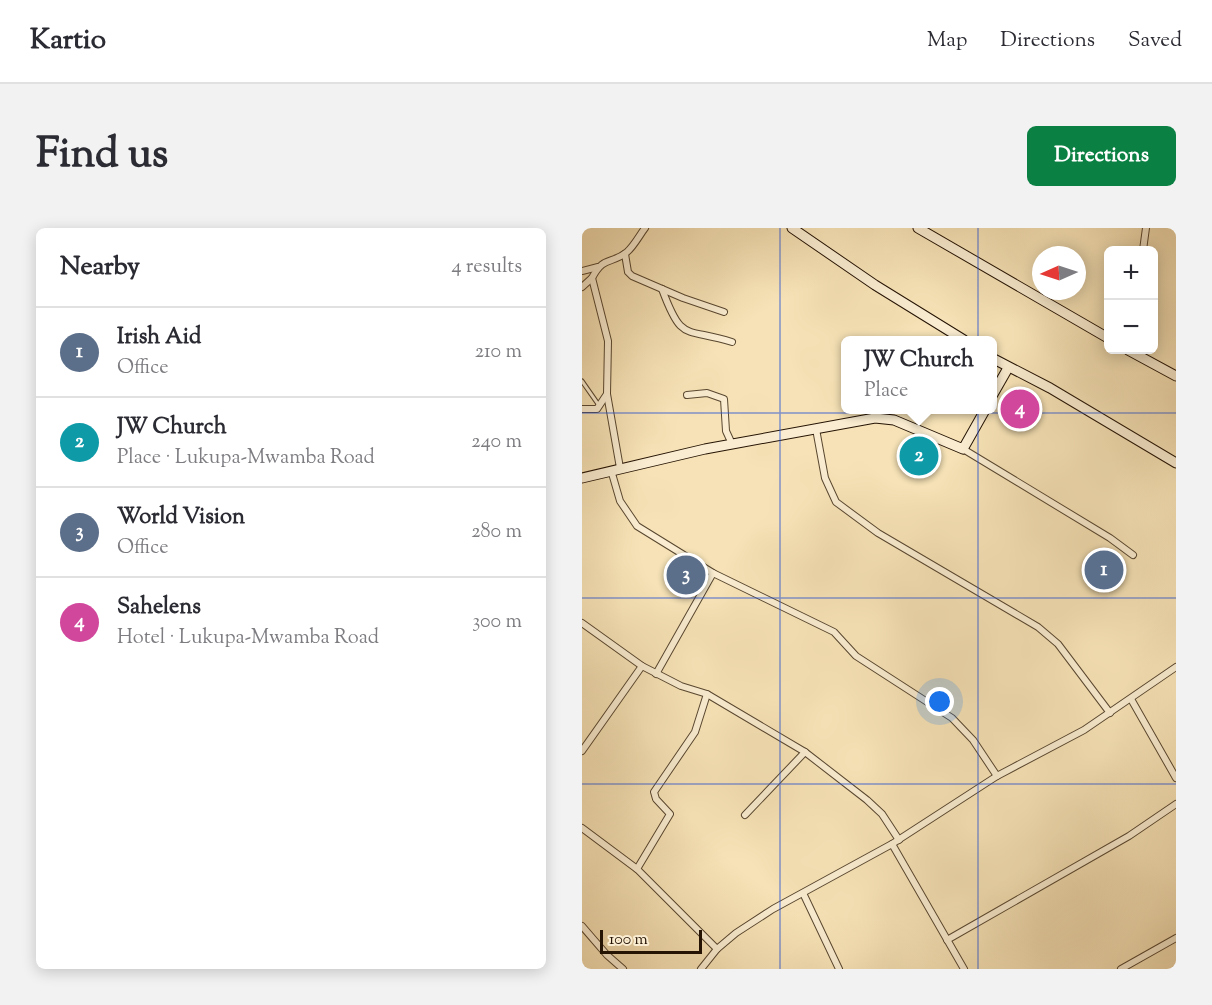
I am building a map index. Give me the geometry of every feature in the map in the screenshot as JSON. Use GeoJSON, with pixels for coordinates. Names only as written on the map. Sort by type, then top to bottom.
{"type":"FeatureCollection","features":[{"type":"Feature","properties":{"kind":"street"},"geometry":{"type":"LineString","coordinates":[[582,271],[598,267],[608,260],[625,254],[645,228]]}},
{"type":"Feature","properties":{"kind":"street"},"geometry":{"type":"LineString","coordinates":[[792,228],[875,285],[958,336]]}},
{"type":"Feature","properties":{"kind":"street"},"geometry":{"type":"LineString","coordinates":[[918,228],[1104,336]]}},
{"type":"Feature","properties":{"kind":"street"},"geometry":{"type":"LineString","coordinates":[[1144,246],[1146,228]]}},
{"type":"Feature","properties":{"kind":"street"},"geometry":{"type":"LineString","coordinates":[[625,254],[628,272],[632,276],[724,312]]}},
{"type":"Feature","properties":{"kind":"street"},"geometry":{"type":"LineString","coordinates":[[582,287],[592,278],[598,267]]}},
{"type":"Feature","properties":{"kind":"street"},"geometry":{"type":"LineString","coordinates":[[592,278],[608,341],[607,394],[620,501],[637,526],[713,573],[834,632],[856,656],[952,718],[973,740],[998,776]]}},
{"type":"Feature","properties":{"kind":"street"},"geometry":{"type":"LineString","coordinates":[[662,289],[679,327],[690,334],[732,342]]}},
{"type":"Feature","properties":{"kind":"street"},"geometry":{"type":"LineString","coordinates":[[1138,354],[1176,376]]}},
{"type":"Feature","properties":{"kind":"street"},"geometry":{"type":"LineString","coordinates":[[997,361],[1050,388],[1176,464]]}},
{"type":"Feature","properties":{"kind":"street"},"geometry":{"type":"LineString","coordinates":[[997,389],[1008,368]]}},
{"type":"Feature","properties":{"kind":"street"},"geometry":{"type":"LineString","coordinates":[[687,395],[707,393],[724,399],[726,431],[732,444]]}},
{"type":"Feature","properties":{"kind":"street"},"geometry":{"type":"LineString","coordinates":[[582,409],[594,410],[607,394]]}},
{"type":"Feature","properties":{"kind":"street"},"geometry":{"type":"LineString","coordinates":[[963,449],[983,414]]}},
{"type":"Feature","properties":{"kind":"street"},"geometry":{"type":"LineString","coordinates":[[582,478],[615,469],[853,420],[894,420],[963,449],[1110,538],[1133,555]]}},
{"type":"Feature","properties":{"kind":"street"},"geometry":{"type":"LineString","coordinates":[[816,429],[825,478],[836,502],[878,533],[1038,627],[1058,644],[1110,713]]}},
{"type":"Feature","properties":{"kind":"street"},"geometry":{"type":"LineString","coordinates":[[656,674],[713,573]]}},
{"type":"Feature","properties":{"kind":"street"},"geometry":{"type":"LineString","coordinates":[[582,623],[642,666],[656,674],[707,694],[805,752],[867,800],[882,814],[964,969]]}},
{"type":"Feature","properties":{"kind":"street"},"geometry":{"type":"LineString","coordinates":[[582,751],[642,666]]}},
{"type":"Feature","properties":{"kind":"street"},"geometry":{"type":"LineString","coordinates":[[701,969],[717,949],[736,933],[895,842],[998,776],[1084,730],[1176,667]]}},
{"type":"Feature","properties":{"kind":"street"},"geometry":{"type":"LineString","coordinates":[[637,869],[670,814],[656,799],[654,792],[695,732],[707,694]]}},
{"type":"Feature","properties":{"kind":"street"},"geometry":{"type":"LineString","coordinates":[[1131,699],[1176,778]]}},
{"type":"Feature","properties":{"kind":"street"},"geometry":{"type":"LineString","coordinates":[[745,814],[805,752]]}},
{"type":"Feature","properties":{"kind":"street"},"geometry":{"type":"LineString","coordinates":[[947,940],[1129,837],[1176,804]]}},
{"type":"Feature","properties":{"kind":"street"},"geometry":{"type":"LineString","coordinates":[[582,828],[637,869],[717,949]]}},
{"type":"Feature","properties":{"kind":"street"},"geometry":{"type":"LineString","coordinates":[[803,893],[839,969]]}},
{"type":"Feature","properties":{"kind":"street"},"geometry":{"type":"LineString","coordinates":[[582,926],[607,956],[623,969]]}},
{"type":"Feature","properties":{"kind":"street"},"geometry":{"type":"LineString","coordinates":[[1121,969],[1174,939],[1176,947]]}},
{"type":"Feature","properties":{"kind":"lane"},"geometry":{"type":"LineString","coordinates":[[582,381],[599,406]]}},
{"type":"Feature","properties":{"kind":"place","name":"Sahelens"},"geometry":{"type":"Point","coordinates":[1020,409]}},
{"type":"Feature","properties":{"kind":"place","name":"JW Church"},"geometry":{"type":"Point","coordinates":[919,456]}},
{"type":"Feature","properties":{"kind":"place","name":"Irish Aid"},"geometry":{"type":"Point","coordinates":[1104,570]}},
{"type":"Feature","properties":{"kind":"place","name":"World Vision"},"geometry":{"type":"Point","coordinates":[686,575]}}]}
